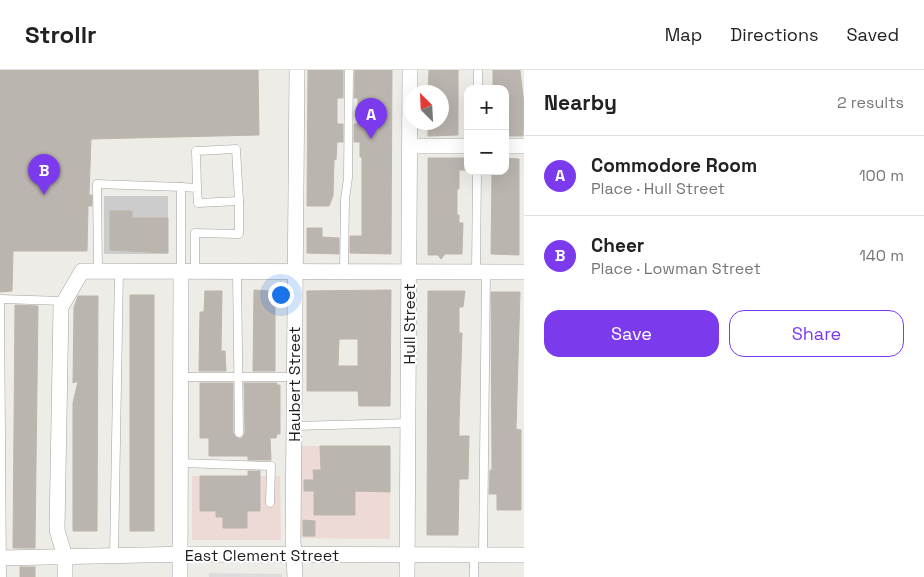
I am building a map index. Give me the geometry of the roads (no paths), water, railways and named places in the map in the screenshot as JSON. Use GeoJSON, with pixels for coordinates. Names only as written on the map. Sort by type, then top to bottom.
{"type":"FeatureCollection","features":[{"type":"Feature","properties":{"kind":"street","name":"Haubert Street"},"geometry":{"type":"LineString","coordinates":[[295,577],[294,377],[297,70]]}},
{"type":"Feature","properties":{"kind":"street","name":"Hull Street"},"geometry":{"type":"LineString","coordinates":[[407,577],[410,70]]}},
{"type":"Feature","properties":{"kind":"street"},"geometry":{"type":"LineString","coordinates":[[410,146],[464,146]]}},
{"type":"Feature","properties":{"kind":"street"},"geometry":{"type":"LineString","coordinates":[[509,146],[524,146]]}},
{"type":"Feature","properties":{"kind":"street"},"geometry":{"type":"LineString","coordinates":[[65,577],[65,557],[57,530],[61,307],[82,270],[524,272]]}},
{"type":"Feature","properties":{"kind":"street"},"geometry":{"type":"LineString","coordinates":[[180,577],[180,378],[188,271]]}},
{"type":"Feature","properties":{"kind":"street","name":"East Clement Street"},"geometry":{"type":"LineString","coordinates":[[1,558],[180,554],[524,555]]}},
{"type":"Feature","properties":{"kind":"lane"},"geometry":{"type":"LineString","coordinates":[[344,271],[345,198],[348,178],[349,70]]}},
{"type":"Feature","properties":{"kind":"lane"},"geometry":{"type":"LineString","coordinates":[[478,70],[478,85]]}},
{"type":"Feature","properties":{"kind":"lane"},"geometry":{"type":"LineString","coordinates":[[188,271],[195,233],[238,234],[239,200],[236,149],[196,151],[198,203],[239,200]]}},
{"type":"Feature","properties":{"kind":"lane"},"geometry":{"type":"LineString","coordinates":[[474,577],[478,555],[481,272],[477,175]]}},
{"type":"Feature","properties":{"kind":"lane"},"geometry":{"type":"LineString","coordinates":[[98,270],[97,184],[197,188]]}},
{"type":"Feature","properties":{"kind":"lane"},"geometry":{"type":"LineString","coordinates":[[181,187],[188,271]]}},
{"type":"Feature","properties":{"kind":"lane"},"geometry":{"type":"LineString","coordinates":[[114,556],[119,270]]}},
{"type":"Feature","properties":{"kind":"lane"},"geometry":{"type":"LineString","coordinates":[[237,271],[239,433]]}},
{"type":"Feature","properties":{"kind":"lane"},"geometry":{"type":"LineString","coordinates":[[2,577],[0,299],[63,301]]}},
{"type":"Feature","properties":{"kind":"lane"},"geometry":{"type":"LineString","coordinates":[[180,378],[294,377]]}},
{"type":"Feature","properties":{"kind":"lane"},"geometry":{"type":"LineString","coordinates":[[294,426],[408,423]]}},
{"type":"Feature","properties":{"kind":"lane"},"geometry":{"type":"LineString","coordinates":[[180,463],[271,466],[270,503]]}},
{"type":"Feature","properties":{"kind":"place","name":"Commodore Room"},"geometry":{"type":"Point","coordinates":[371,139]}},
{"type":"Feature","properties":{"kind":"place","name":"Cheer"},"geometry":{"type":"Point","coordinates":[44,195]}}]}
